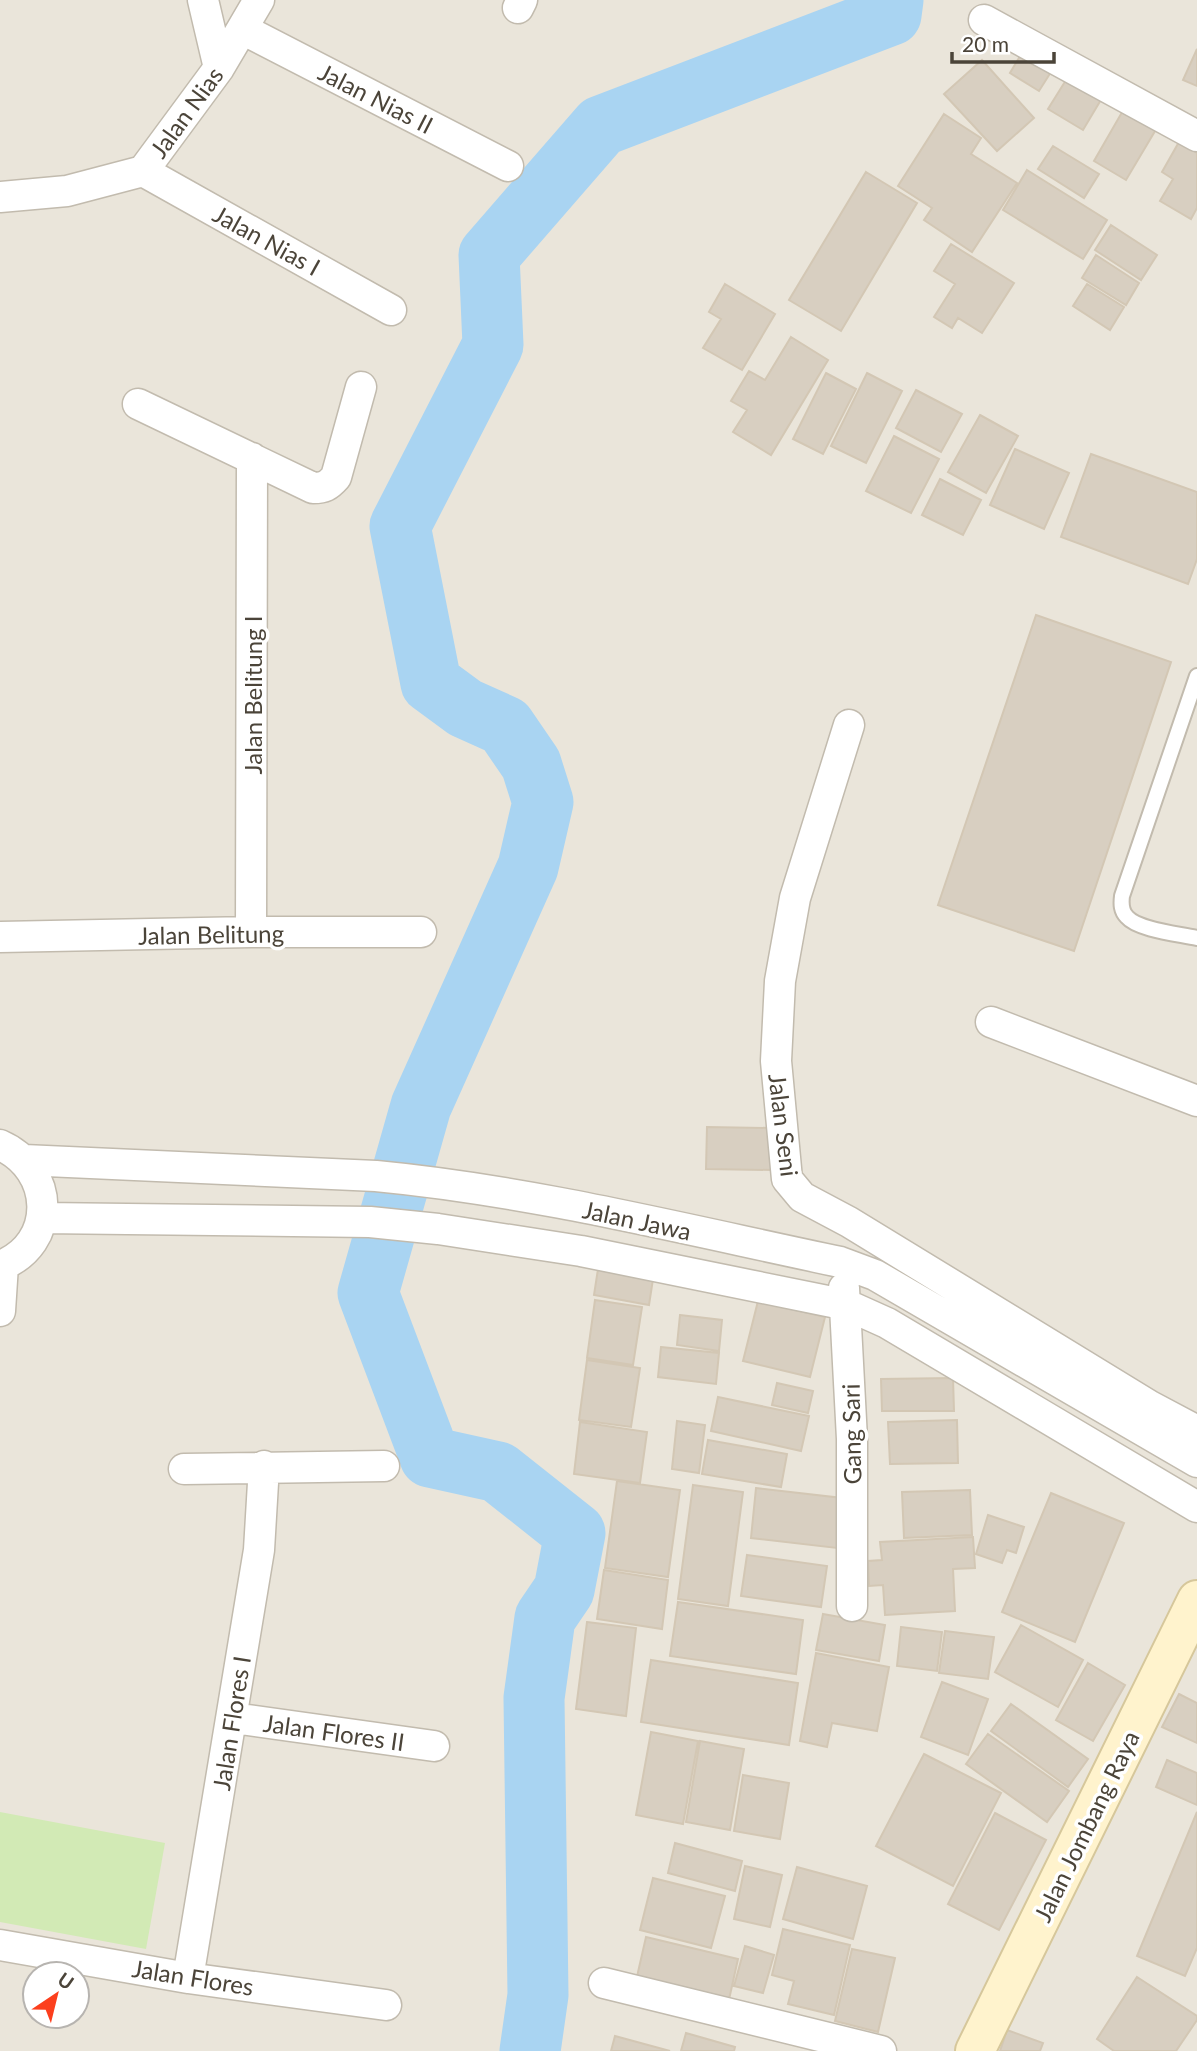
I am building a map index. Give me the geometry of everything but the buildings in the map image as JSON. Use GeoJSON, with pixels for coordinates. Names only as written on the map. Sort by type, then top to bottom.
{"type":"FeatureCollection","features":[{"type":"Feature","properties":{"kind":"main road","name":"Jalan Jombang Raya"},"geometry":{"type":"LineString","coordinates":[[975,2051],[1197,1600]]}},
{"type":"Feature","properties":{"kind":"street"},"geometry":{"type":"LineString","coordinates":[[203,0],[219,68]]}},
{"type":"Feature","properties":{"kind":"street","name":"Jalan Nias"},"geometry":{"type":"LineString","coordinates":[[0,197],[67,191],[143,171],[219,68],[244,30],[259,0]]}},
{"type":"Feature","properties":{"kind":"street"},"geometry":{"type":"LineString","coordinates":[[984,20],[1197,136]]}},
{"type":"Feature","properties":{"kind":"street","name":"Jalan Nias II"},"geometry":{"type":"LineString","coordinates":[[244,30],[509,166]]}},
{"type":"Feature","properties":{"kind":"street","name":"Jalan Nias I"},"geometry":{"type":"LineString","coordinates":[[143,171],[391,310]]}},
{"type":"Feature","properties":{"kind":"street"},"geometry":{"type":"LineString","coordinates":[[138,404],[313,488],[326,487],[336,477],[361,387]]}},
{"type":"Feature","properties":{"kind":"street","name":"Jalan Belitung I"},"geometry":{"type":"LineString","coordinates":[[251,932],[253,458]]}},
{"type":"Feature","properties":{"kind":"street","name":"Jalan Seni"},"geometry":{"type":"LineString","coordinates":[[849,725],[794,898],[780,981],[776,1061],[787,1179],[802,1197],[849,1222],[1150,1406],[1197,1431]]}},
{"type":"Feature","properties":{"kind":"street","name":"Jalan Belitung"},"geometry":{"type":"LineString","coordinates":[[0,937],[421,932]]}},
{"type":"Feature","properties":{"kind":"street"},"geometry":{"type":"LineString","coordinates":[[991,1023],[1197,1101]]}},
{"type":"Feature","properties":{"kind":"street"},"geometry":{"type":"LineString","coordinates":[[0,1311],[2,1265],[29,1247],[42,1218],[40,1187],[34,1173],[12,1153]]}},
{"type":"Feature","properties":{"kind":"street","name":"Jalan Jawa"},"geometry":{"type":"LineString","coordinates":[[12,1153],[428,1181],[495,1190],[840,1262],[875,1275],[1197,1462]]}},
{"type":"Feature","properties":{"kind":"street"},"geometry":{"type":"LineString","coordinates":[[444,1230],[458,1185]]}},
{"type":"Feature","properties":{"kind":"street","name":"Jalan Jawa"},"geometry":{"type":"LineString","coordinates":[[42,1218],[370,1222],[444,1230],[581,1251],[846,1305],[887,1322],[1197,1507]]}},
{"type":"Feature","properties":{"kind":"street","name":"Gang Sari"},"geometry":{"type":"LineString","coordinates":[[840,1262],[846,1305],[852,1439],[852,1606]]}},
{"type":"Feature","properties":{"kind":"street","name":"Jalan Flores I"},"geometry":{"type":"LineString","coordinates":[[188,1978],[259,1550],[264,1466]]}},
{"type":"Feature","properties":{"kind":"street"},"geometry":{"type":"LineString","coordinates":[[184,1469],[384,1466]]}},
{"type":"Feature","properties":{"kind":"street","name":"Jalan Flores II"},"geometry":{"type":"LineString","coordinates":[[233,1718],[435,1745]]}},
{"type":"Feature","properties":{"kind":"street","name":"Jalan Flores"},"geometry":{"type":"LineString","coordinates":[[0,1945],[188,1978],[386,2005]]}},
{"type":"Feature","properties":{"kind":"street"},"geometry":{"type":"LineString","coordinates":[[604,1983],[881,2051]]}},
{"type":"Feature","properties":{"kind":"lane"},"geometry":{"type":"LineString","coordinates":[[1197,676],[1122,896],[1121,907],[1125,916],[1136,924],[1197,937]]}},
{"type":"Feature","properties":{"kind":"shaded area"},"geometry":{"type":"Polygon","coordinates":[[[0,0],[1197,0],[1197,2051],[0,2051],[0,0]]]}},
{"type":"Feature","properties":{"kind":"green space"},"geometry":{"type":"Polygon","coordinates":[[[0,1812],[165,1843],[146,1949],[0,1922],[0,1812]]]}},
{"type":"Feature","properties":{"kind":"waterway"},"geometry":{"type":"LineString","coordinates":[[530,2051],[538,1995],[534,1698],[545,1618],[564,1590],[575,1533],[498,1472],[430,1457],[368,1293],[421,1106],[528,867],[543,802],[531,764],[505,726],[465,708],[431,683],[400,526],[493,345],[489,255],[601,126],[891,15],[893,0]]}}]}
